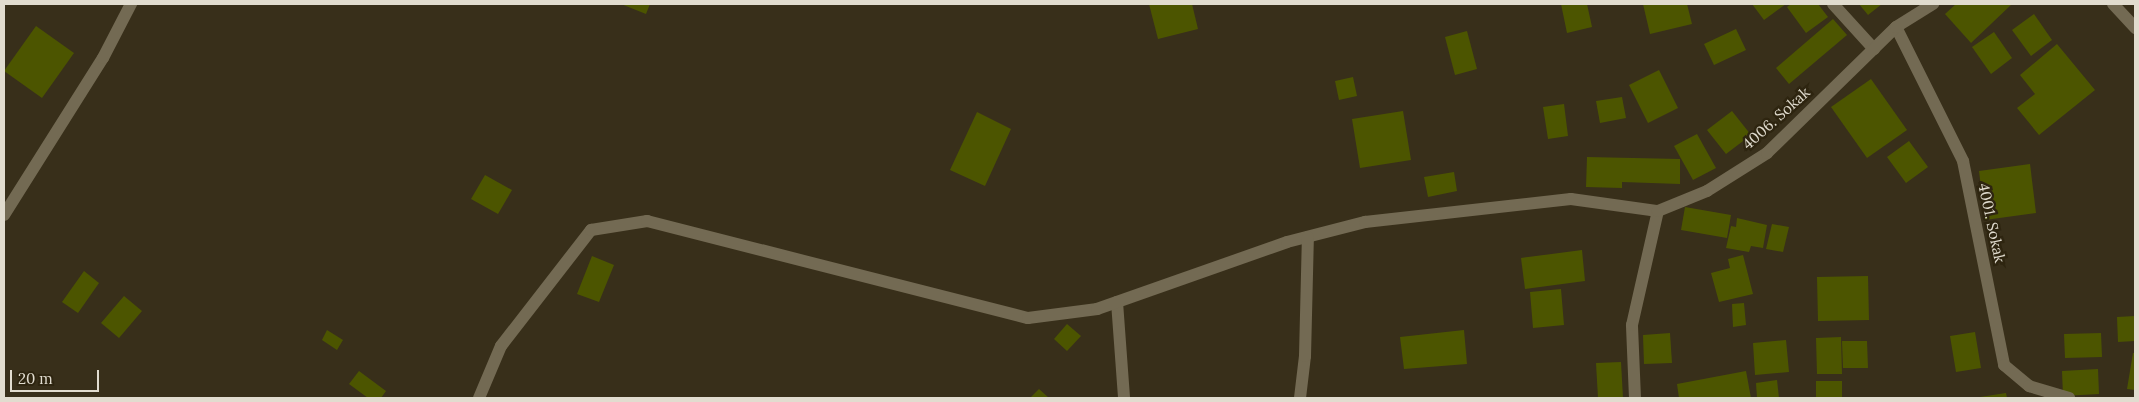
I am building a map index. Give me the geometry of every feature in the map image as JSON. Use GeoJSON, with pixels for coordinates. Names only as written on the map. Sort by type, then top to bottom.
{"type":"FeatureCollection","features":[{"type":"Feature","properties":{"kind":"street"},"geometry":{"type":"LineString","coordinates":[[4,215],[103,58],[131,4]]}},
{"type":"Feature","properties":{"kind":"street"},"geometry":{"type":"LineString","coordinates":[[1833,4],[1874,49]]}},
{"type":"Feature","properties":{"kind":"street","name":"4006. Sokak"},"geometry":{"type":"LineString","coordinates":[[1658,211],[1707,191],[1767,153],[1896,27],[1933,4]]}},
{"type":"Feature","properties":{"kind":"street"},"geometry":{"type":"LineString","coordinates":[[2113,4],[2135,28]]}},
{"type":"Feature","properties":{"kind":"street","name":"4001. Sokak"},"geometry":{"type":"LineString","coordinates":[[1896,27],[1963,161],[2004,365],[2029,386],[2068,398]]}},
{"type":"Feature","properties":{"kind":"street"},"geometry":{"type":"LineString","coordinates":[[479,398],[501,346],[591,230],[647,221],[1028,318],[1097,308],[1308,237],[1365,222],[1571,199],[1658,211],[1632,325],[1635,398]]}},
{"type":"Feature","properties":{"kind":"street"},"geometry":{"type":"LineString","coordinates":[[1300,398],[1305,356],[1308,237]]}},
{"type":"Feature","properties":{"kind":"street"},"geometry":{"type":"LineString","coordinates":[[1117,302],[1124,398]]}},
{"type":"Feature","properties":{"kind":"building"},"geometry":{"type":"Polygon","coordinates":[[[621,4],[650,4],[646,14],[621,4]]]}},
{"type":"Feature","properties":{"kind":"building"},"geometry":{"type":"Polygon","coordinates":[[[1149,4],[1192,4],[1198,29],[1158,39],[1149,4]]]}},
{"type":"Feature","properties":{"kind":"building"},"geometry":{"type":"Polygon","coordinates":[[[1561,4],[1587,4],[1592,27],[1567,33],[1561,4]]]}},
{"type":"Feature","properties":{"kind":"building"},"geometry":{"type":"Polygon","coordinates":[[[1643,4],[1687,4],[1692,24],[1650,34],[1643,4]]]}},
{"type":"Feature","properties":{"kind":"building"},"geometry":{"type":"Polygon","coordinates":[[[1752,4],[1786,4],[1764,20],[1752,4]]]}},
{"type":"Feature","properties":{"kind":"building"},"geometry":{"type":"Polygon","coordinates":[[[1791,4],[1818,4],[1828,17],[1806,33],[1787,7],[1791,4]]]}},
{"type":"Feature","properties":{"kind":"building"},"geometry":{"type":"Polygon","coordinates":[[[1859,4],[1882,4],[1868,15],[1859,4]]]}},
{"type":"Feature","properties":{"kind":"building"},"geometry":{"type":"Polygon","coordinates":[[[1956,4],[2012,4],[1971,43],[1945,14],[1956,4]]]}},
{"type":"Feature","properties":{"kind":"building"},"geometry":{"type":"Polygon","coordinates":[[[2034,14],[2052,40],[2031,56],[2012,30],[2034,14]]]}},
{"type":"Feature","properties":{"kind":"building"},"geometry":{"type":"Polygon","coordinates":[[[1833,19],[1847,35],[1789,84],[1776,68],[1833,19]]]}},
{"type":"Feature","properties":{"kind":"building"},"geometry":{"type":"Polygon","coordinates":[[[36,26],[74,53],[42,98],[4,71],[36,26]]]}},
{"type":"Feature","properties":{"kind":"building"},"geometry":{"type":"Polygon","coordinates":[[[1736,29],[1746,50],[1714,65],[1704,44],[1736,29]]]}},
{"type":"Feature","properties":{"kind":"building"},"geometry":{"type":"Polygon","coordinates":[[[1467,31],[1477,69],[1455,75],[1445,37],[1467,31]]]}},
{"type":"Feature","properties":{"kind":"building"},"geometry":{"type":"Polygon","coordinates":[[[1994,32],[2012,58],[1991,74],[1972,47],[1994,32]]]}},
{"type":"Feature","properties":{"kind":"building"},"geometry":{"type":"Polygon","coordinates":[[[2057,44],[2095,90],[2039,135],[2017,108],[2035,94],[2020,75],[2057,44]]]}},
{"type":"Feature","properties":{"kind":"building"},"geometry":{"type":"Polygon","coordinates":[[[1659,70],[1678,108],[1648,123],[1629,85],[1659,70]]]}},
{"type":"Feature","properties":{"kind":"building"},"geometry":{"type":"Polygon","coordinates":[[[1353,77],[1357,96],[1339,100],[1335,81],[1353,77]]]}},
{"type":"Feature","properties":{"kind":"building"},"geometry":{"type":"Polygon","coordinates":[[[1871,79],[1907,130],[1867,158],[1831,107],[1871,79]]]}},
{"type":"Feature","properties":{"kind":"building"},"geometry":{"type":"Polygon","coordinates":[[[1622,97],[1626,118],[1600,123],[1596,101],[1622,97]]]}},
{"type":"Feature","properties":{"kind":"building"},"geometry":{"type":"Polygon","coordinates":[[[1564,104],[1568,136],[1548,139],[1543,107],[1564,104]]]}},
{"type":"Feature","properties":{"kind":"building"},"geometry":{"type":"Polygon","coordinates":[[[1403,111],[1411,160],[1360,168],[1352,119],[1403,111]]]}},
{"type":"Feature","properties":{"kind":"building"},"geometry":{"type":"Polygon","coordinates":[[[1732,111],[1751,135],[1726,154],[1707,130],[1732,111]]]}},
{"type":"Feature","properties":{"kind":"building"},"geometry":{"type":"Polygon","coordinates":[[[977,112],[1011,129],[985,186],[950,170],[977,112]]]}},
{"type":"Feature","properties":{"kind":"building"},"geometry":{"type":"Polygon","coordinates":[[[1697,134],[1716,168],[1693,180],[1674,146],[1697,134]]]}},
{"type":"Feature","properties":{"kind":"building"},"geometry":{"type":"Polygon","coordinates":[[[1909,141],[1928,167],[1906,183],[1887,157],[1909,141]]]}},
{"type":"Feature","properties":{"kind":"building"},"geometry":{"type":"Polygon","coordinates":[[[1587,157],[1680,159],[1680,184],[1622,182],[1622,188],[1586,187],[1587,157]]]}},
{"type":"Feature","properties":{"kind":"building"},"geometry":{"type":"Polygon","coordinates":[[[2030,164],[2036,213],[1985,220],[1979,171],[2030,164]]]}},
{"type":"Feature","properties":{"kind":"building"},"geometry":{"type":"Polygon","coordinates":[[[1454,172],[1457,191],[1428,197],[1424,177],[1454,172]]]}},
{"type":"Feature","properties":{"kind":"building"},"geometry":{"type":"Polygon","coordinates":[[[485,175],[512,190],[498,214],[471,199],[485,175]]]}},
{"type":"Feature","properties":{"kind":"building"},"geometry":{"type":"Polygon","coordinates":[[[1685,207],[1731,215],[1727,238],[1681,230],[1685,207]]]}},
{"type":"Feature","properties":{"kind":"building"},"geometry":{"type":"Polygon","coordinates":[[[1737,218],[1767,225],[1763,248],[1751,246],[1749,252],[1726,248],[1731,226],[1736,227],[1737,218]]]}},
{"type":"Feature","properties":{"kind":"building"},"geometry":{"type":"Polygon","coordinates":[[[1772,224],[1789,227],[1783,252],[1766,249],[1772,224]]]}},
{"type":"Feature","properties":{"kind":"building"},"geometry":{"type":"Polygon","coordinates":[[[1582,250],[1585,281],[1525,289],[1521,258],[1582,250]]]}},
{"type":"Feature","properties":{"kind":"building"},"geometry":{"type":"Polygon","coordinates":[[[1743,255],[1753,294],[1719,302],[1711,273],[1730,268],[1728,259],[1743,255]]]}},
{"type":"Feature","properties":{"kind":"building"},"geometry":{"type":"Polygon","coordinates":[[[592,256],[614,265],[599,302],[577,294],[592,256]]]}},
{"type":"Feature","properties":{"kind":"building"},"geometry":{"type":"Polygon","coordinates":[[[84,271],[99,283],[78,313],[62,302],[84,271]]]}},
{"type":"Feature","properties":{"kind":"building"},"geometry":{"type":"Polygon","coordinates":[[[1868,276],[1869,320],[1818,321],[1817,277],[1868,276]]]}},
{"type":"Feature","properties":{"kind":"building"},"geometry":{"type":"Polygon","coordinates":[[[1561,289],[1564,325],[1533,328],[1530,292],[1561,289]]]}},
{"type":"Feature","properties":{"kind":"building"},"geometry":{"type":"Polygon","coordinates":[[[124,296],[142,311],[119,338],[101,323],[124,296]]]}},
{"type":"Feature","properties":{"kind":"building"},"geometry":{"type":"Polygon","coordinates":[[[1744,303],[1746,325],[1733,327],[1732,304],[1744,303]]]}},
{"type":"Feature","properties":{"kind":"building"},"geometry":{"type":"Polygon","coordinates":[[[2135,316],[2135,341],[2118,342],[2117,317],[2135,316]]]}},
{"type":"Feature","properties":{"kind":"building"},"geometry":{"type":"Polygon","coordinates":[[[1067,324],[1081,336],[1067,351],[1054,339],[1067,324]]]}},
{"type":"Feature","properties":{"kind":"building"},"geometry":{"type":"Polygon","coordinates":[[[327,330],[343,340],[337,350],[322,340],[327,330]]]}},
{"type":"Feature","properties":{"kind":"building"},"geometry":{"type":"Polygon","coordinates":[[[1464,330],[1467,364],[1404,369],[1400,337],[1464,330]]]}},
{"type":"Feature","properties":{"kind":"building"},"geometry":{"type":"Polygon","coordinates":[[[1975,332],[1981,368],[1956,372],[1950,336],[1975,332]]]}},
{"type":"Feature","properties":{"kind":"building"},"geometry":{"type":"Polygon","coordinates":[[[1670,333],[1672,363],[1644,364],[1643,335],[1670,333]]]}},
{"type":"Feature","properties":{"kind":"building"},"geometry":{"type":"Polygon","coordinates":[[[2101,333],[2102,357],[2065,358],[2064,334],[2101,333]]]}},
{"type":"Feature","properties":{"kind":"building"},"geometry":{"type":"Polygon","coordinates":[[[1841,337],[1842,374],[1817,374],[1816,338],[1841,337]]]}},
{"type":"Feature","properties":{"kind":"building"},"geometry":{"type":"Polygon","coordinates":[[[1786,340],[1789,372],[1755,375],[1753,343],[1786,340]]]}},
{"type":"Feature","properties":{"kind":"building"},"geometry":{"type":"Polygon","coordinates":[[[1842,341],[1867,341],[1868,368],[1843,368],[1842,341]]]}},
{"type":"Feature","properties":{"kind":"building"},"geometry":{"type":"Polygon","coordinates":[[[2133,353],[2135,353],[2135,390],[2127,389],[2133,353]]]}},
{"type":"Feature","properties":{"kind":"building"},"geometry":{"type":"Polygon","coordinates":[[[1621,362],[1623,398],[1598,398],[1596,363],[1621,362]]]}},
{"type":"Feature","properties":{"kind":"building"},"geometry":{"type":"Polygon","coordinates":[[[2098,369],[2099,394],[2063,396],[2062,371],[2098,369]]]}},
{"type":"Feature","properties":{"kind":"building"},"geometry":{"type":"Polygon","coordinates":[[[359,371],[386,391],[381,398],[368,398],[349,384],[359,371]]]}},
{"type":"Feature","properties":{"kind":"building"},"geometry":{"type":"Polygon","coordinates":[[[1746,371],[1751,398],[1679,398],[1677,384],[1746,371]]]}},
{"type":"Feature","properties":{"kind":"building"},"geometry":{"type":"Polygon","coordinates":[[[1777,380],[1779,398],[1757,398],[1756,383],[1777,380]]]}},
{"type":"Feature","properties":{"kind":"building"},"geometry":{"type":"Polygon","coordinates":[[[1816,381],[1842,381],[1842,398],[1816,398],[1816,381]]]}},
{"type":"Feature","properties":{"kind":"building"},"geometry":{"type":"Polygon","coordinates":[[[1039,389],[1049,398],[1030,398],[1039,389]]]}},
{"type":"Feature","properties":{"kind":"building"},"geometry":{"type":"Polygon","coordinates":[[[2006,393],[2007,398],[1980,398],[1980,397],[2006,393]]]}}]}
